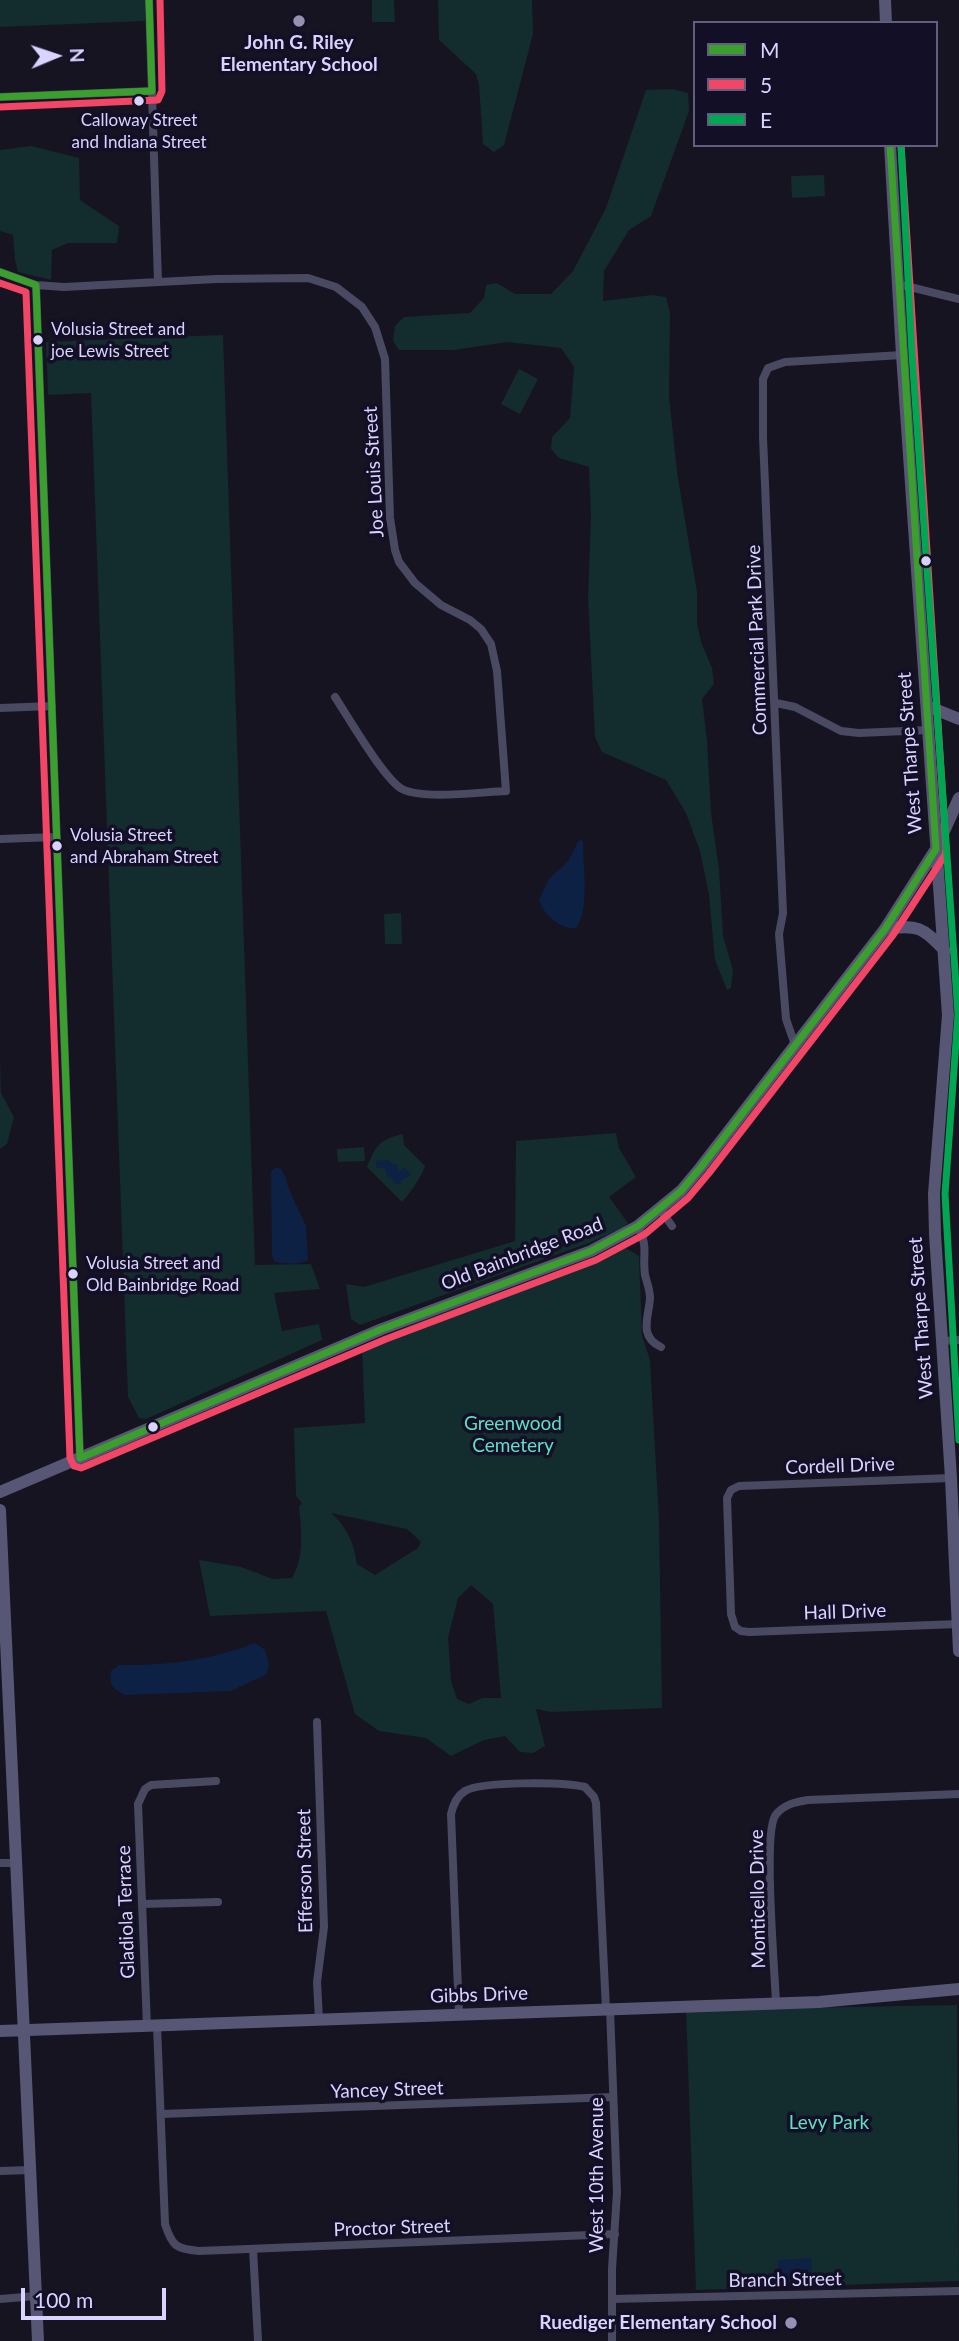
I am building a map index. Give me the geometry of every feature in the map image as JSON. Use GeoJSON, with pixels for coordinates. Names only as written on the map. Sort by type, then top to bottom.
{"type":"FeatureCollection","features":[{"type":"Feature","properties":{"kind":"main road"},"geometry":{"type":"LineString","coordinates":[[885,0],[886,21]]}},
{"type":"Feature","properties":{"kind":"main road","name":"West Tharpe Street"},"geometry":{"type":"LineString","coordinates":[[890,147],[948,1015],[934,1194],[934,1234],[951,1478],[959,1651]]}},
{"type":"Feature","properties":{"kind":"main road"},"geometry":{"type":"LineString","coordinates":[[927,706],[959,719]]}},
{"type":"Feature","properties":{"kind":"main road","name":"Old Bainbridge Road"},"geometry":{"type":"LineString","coordinates":[[0,1492],[382,1329],[591,1251],[638,1226],[681,1191],[701,1167],[885,929],[936,849],[959,798]]}},
{"type":"Feature","properties":{"kind":"main road"},"geometry":{"type":"LineString","coordinates":[[885,929],[914,927],[929,933],[944,951]]}},
{"type":"Feature","properties":{"kind":"main road"},"geometry":{"type":"LineString","coordinates":[[0,1510],[38,2341]]}},
{"type":"Feature","properties":{"kind":"main road","name":"Gibbs Drive"},"geometry":{"type":"LineString","coordinates":[[0,2031],[776,2004],[959,1989]]}},
{"type":"Feature","properties":{"kind":"street"},"geometry":{"type":"LineString","coordinates":[[149,0],[158,282]]}},
{"type":"Feature","properties":{"kind":"street"},"geometry":{"type":"LineString","coordinates":[[0,97],[152,91]]}},
{"type":"Feature","properties":{"kind":"street","name":"Joe Louis Street"},"geometry":{"type":"LineString","coordinates":[[0,272],[36,285],[64,287],[216,279],[308,278],[324,281],[348,294],[371,319],[382,344],[385,359],[390,518],[395,550],[399,562],[415,583],[441,605],[481,629],[491,644],[497,671],[506,791],[425,794],[402,789],[387,774],[335,697]]}},
{"type":"Feature","properties":{"kind":"street"},"geometry":{"type":"LineString","coordinates":[[898,284],[959,299]]}},
{"type":"Feature","properties":{"kind":"street"},"geometry":{"type":"LineString","coordinates":[[36,285],[80,1458]]}},
{"type":"Feature","properties":{"kind":"street","name":"Commercial Park Drive"},"geometry":{"type":"LineString","coordinates":[[795,1045],[786,1019],[779,934],[783,913],[763,436],[763,379],[765,372],[774,365],[785,362],[902,355]]}},
{"type":"Feature","properties":{"kind":"street"},"geometry":{"type":"LineString","coordinates":[[776,703],[795,707],[841,731],[859,733],[928,730]]}},
{"type":"Feature","properties":{"kind":"street"},"geometry":{"type":"LineString","coordinates":[[0,708],[52,706]]}},
{"type":"Feature","properties":{"kind":"street"},"geometry":{"type":"LineString","coordinates":[[0,839],[56,837]]}},
{"type":"Feature","properties":{"kind":"street"},"geometry":{"type":"LineString","coordinates":[[660,1209],[672,1226]]}},
{"type":"Feature","properties":{"kind":"street"},"geometry":{"type":"LineString","coordinates":[[638,1226],[646,1248],[645,1275],[650,1297],[645,1324],[649,1338],[661,1347]]}},
{"type":"Feature","properties":{"kind":"street"},"geometry":{"type":"LineString","coordinates":[[942,1341],[959,1340]]}},
{"type":"Feature","properties":{"kind":"street","name":"Cordell Drive"},"geometry":{"type":"LineString","coordinates":[[735,1627],[731,1614],[727,1498],[731,1490],[739,1486],[951,1478]]}},
{"type":"Feature","properties":{"kind":"street","name":"Hall Drive"},"geometry":{"type":"LineString","coordinates":[[735,1627],[749,1632],[958,1624]]}},
{"type":"Feature","properties":{"kind":"street","name":"Efferson Street"},"geometry":{"type":"LineString","coordinates":[[317,1722],[324,1927],[317,1982],[319,2020]]}},
{"type":"Feature","properties":{"kind":"street","name":"Gladiola Terrace"},"geometry":{"type":"LineString","coordinates":[[172,2242],[165,2224],[162,2114],[142,1905],[138,1804],[140,1797],[151,1785],[216,1781]]}},
{"type":"Feature","properties":{"kind":"street","name":"West 10th Avenue"},"geometry":{"type":"LineString","coordinates":[[459,2015],[452,1814],[458,1798],[461,1793],[472,1788],[546,1784],[575,1784],[585,1787],[594,1797],[598,1818],[613,2097],[617,2192],[612,2341]]}},
{"type":"Feature","properties":{"kind":"street","name":"Monticello Drive"},"geometry":{"type":"LineString","coordinates":[[776,2004],[770,1857],[770,1831],[776,1815],[788,1805],[808,1800],[959,1794]]}},
{"type":"Feature","properties":{"kind":"street"},"geometry":{"type":"LineString","coordinates":[[0,1863],[15,1863]]}},
{"type":"Feature","properties":{"kind":"street"},"geometry":{"type":"LineString","coordinates":[[142,1905],[218,1902]]}},
{"type":"Feature","properties":{"kind":"street","name":"Yancey Street"},"geometry":{"type":"LineString","coordinates":[[162,2114],[613,2097]]}},
{"type":"Feature","properties":{"kind":"street"},"geometry":{"type":"LineString","coordinates":[[0,2171],[31,2170]]}},
{"type":"Feature","properties":{"kind":"street","name":"Proctor Street"},"geometry":{"type":"LineString","coordinates":[[172,2242],[177,2247],[199,2251],[615,2234]]}},
{"type":"Feature","properties":{"kind":"street"},"geometry":{"type":"LineString","coordinates":[[253,2249],[258,2341]]}},
{"type":"Feature","properties":{"kind":"street","name":"Branch Street"},"geometry":{"type":"LineString","coordinates":[[612,2300],[959,2291]]}},
{"type":"Feature","properties":{"kind":"street"},"geometry":{"type":"LineString","coordinates":[[0,2299],[36,2297]]}},
{"type":"Feature","properties":{"kind":"green space"},"geometry":{"type":"Polygon","coordinates":[[[0,0],[145,0],[145,21],[0,27],[0,0]]]}},
{"type":"Feature","properties":{"kind":"green space"},"geometry":{"type":"Polygon","coordinates":[[[372,0],[394,0],[395,22],[372,22],[372,0]]]}},
{"type":"Feature","properties":{"kind":"green space"},"geometry":{"type":"Polygon","coordinates":[[[438,0],[532,0],[533,34],[504,145],[494,152],[483,144],[476,74],[439,40],[438,0]]]}},
{"type":"Feature","properties":{"kind":"green space"},"geometry":{"type":"Polygon","coordinates":[[[672,89],[688,93],[689,111],[651,216],[629,230],[604,271],[603,301],[652,295],[666,297],[670,313],[669,396],[677,472],[697,592],[697,623],[701,642],[712,668],[714,684],[702,699],[723,936],[733,970],[731,988],[727,990],[715,960],[709,895],[700,851],[686,813],[666,780],[602,752],[595,737],[588,598],[591,516],[589,467],[559,458],[551,449],[552,437],[570,418],[574,367],[561,348],[507,342],[454,350],[399,350],[393,341],[395,326],[404,317],[470,313],[484,298],[486,285],[497,283],[515,294],[551,294],[573,271],[606,208],[646,90],[672,89]]]}},
{"type":"Feature","properties":{"kind":"green space"},"geometry":{"type":"Polygon","coordinates":[[[31,146],[79,158],[80,200],[119,226],[117,243],[68,243],[52,250],[51,280],[18,272],[13,235],[0,231],[0,150],[31,146]]]}},
{"type":"Feature","properties":{"kind":"green space"},"geometry":{"type":"Polygon","coordinates":[[[824,175],[825,196],[792,198],[791,176],[824,175]]]}},
{"type":"Feature","properties":{"kind":"green space"},"geometry":{"type":"Polygon","coordinates":[[[223,335],[255,1265],[311,1264],[320,1289],[274,1293],[282,1331],[319,1324],[322,1340],[146,1419],[139,1418],[128,1397],[91,393],[48,395],[46,342],[223,335]]]}},
{"type":"Feature","properties":{"kind":"green space"},"geometry":{"type":"Polygon","coordinates":[[[519,369],[538,379],[520,414],[501,404],[519,369]]]}},
{"type":"Feature","properties":{"kind":"green space"},"geometry":{"type":"Polygon","coordinates":[[[401,913],[402,944],[385,944],[384,914],[401,913]]]}},
{"type":"Feature","properties":{"kind":"green space"},"geometry":{"type":"Polygon","coordinates":[[[0,1059],[1,1093],[14,1117],[7,1144],[0,1149],[0,1059]]]}},
{"type":"Feature","properties":{"kind":"green space"},"geometry":{"type":"Polygon","coordinates":[[[616,1133],[619,1148],[636,1177],[609,1197],[628,1223],[624,1227],[589,1243],[360,1325],[351,1319],[346,1284],[364,1287],[515,1241],[516,1141],[616,1133]]]}},
{"type":"Feature","properties":{"kind":"green space"},"geometry":{"type":"Polygon","coordinates":[[[403,1134],[404,1145],[425,1166],[402,1202],[367,1167],[380,1144],[403,1134]]]}},
{"type":"Feature","properties":{"kind":"green space"},"geometry":{"type":"Polygon","coordinates":[[[364,1147],[365,1161],[338,1162],[337,1149],[364,1147]]]}},
{"type":"Feature","properties":{"kind":"green space","name":"Greenwood Cemetery"},"geometry":{"type":"Polygon","coordinates":[[[626,1248],[639,1256],[642,1336],[650,1360],[659,1520],[662,1708],[551,1712],[536,1709],[545,1746],[533,1753],[520,1752],[505,1736],[484,1740],[451,1756],[426,1738],[379,1731],[355,1714],[326,1611],[210,1616],[199,1560],[241,1567],[273,1579],[292,1578],[299,1561],[299,1506],[302,1503],[296,1496],[294,1428],[365,1423],[362,1346],[429,1317],[626,1248]],[[331,1513],[349,1536],[357,1564],[375,1575],[418,1548],[421,1542],[407,1529],[331,1513]],[[471,1585],[458,1598],[448,1638],[451,1681],[457,1699],[469,1704],[482,1698],[501,1698],[493,1604],[471,1585]]]}},
{"type":"Feature","properties":{"kind":"green space","name":"Levy Park"},"geometry":{"type":"Polygon","coordinates":[[[957,2005],[959,2281],[696,2290],[686,2010],[957,2005]]]}},
{"type":"Feature","properties":{"kind":"water"},"geometry":{"type":"Polygon","coordinates":[[[579,840],[583,841],[583,910],[576,928],[571,928],[553,920],[539,900],[549,879],[568,861],[579,840]]]}},
{"type":"Feature","properties":{"kind":"water"},"geometry":{"type":"Polygon","coordinates":[[[388,1160],[397,1164],[399,1172],[404,1167],[411,1174],[401,1181],[401,1185],[393,1183],[391,1176],[387,1177],[385,1168],[376,1168],[376,1161],[388,1160]]]}},
{"type":"Feature","properties":{"kind":"water"},"geometry":{"type":"Polygon","coordinates":[[[276,1167],[281,1169],[286,1178],[306,1226],[308,1260],[300,1263],[275,1262],[272,1256],[271,1171],[276,1167]]]}},
{"type":"Feature","properties":{"kind":"water"},"geometry":{"type":"Polygon","coordinates":[[[255,1643],[265,1650],[269,1664],[267,1674],[231,1691],[125,1695],[111,1683],[111,1671],[119,1665],[188,1661],[255,1643]]]}},
{"type":"Feature","properties":{"kind":"water"},"geometry":{"type":"Polygon","coordinates":[[[811,2258],[812,2279],[779,2280],[778,2260],[811,2258]]]}},
{"type":"Feature","properties":{"kind":"transit line","name":"M"},"geometry":{"type":"LineString","coordinates":[[0,97],[152,91],[149,0]]}},
{"type":"Feature","properties":{"kind":"transit line","name":"5"},"geometry":{"type":"LineString","coordinates":[[0,107],[158,100],[162,91],[160,0]]}},
{"type":"Feature","properties":{"kind":"transit line","name":"M"},"geometry":{"type":"LineString","coordinates":[[0,272],[36,285],[80,1458],[382,1329],[591,1251],[638,1226],[681,1191],[701,1167],[885,929],[936,849],[890,147]]}},
{"type":"Feature","properties":{"kind":"transit line","name":"5"},"geometry":{"type":"LineString","coordinates":[[0,283],[26,292],[70,1458],[74,1466],[81,1468],[386,1339],[596,1260],[645,1234],[688,1198],[709,1173],[893,935],[945,855],[901,147]]}},
{"type":"Feature","properties":{"kind":"transit line","name":"E"},"geometry":{"type":"LineString","coordinates":[[901,147],[912,354],[958,1014],[945,1194],[959,1440]]}},
{"type":"Feature","properties":{"kind":"place","name":"John G. Riley Elementary School"},"geometry":{"type":"Point","coordinates":[299,21]}},
{"type":"Feature","properties":{"kind":"place","name":"Calloway Street and Indiana Street"},"geometry":{"type":"Point","coordinates":[139,101]}},
{"type":"Feature","properties":{"kind":"place","name":"Volusia Street and joe Lewis Street"},"geometry":{"type":"Point","coordinates":[38,340]}},
{"type":"Feature","properties":{"kind":"place","name":"Volusia Street and Abraham Street"},"geometry":{"type":"Point","coordinates":[57,846]}},
{"type":"Feature","properties":{"kind":"place","name":"Volusia Street and Old Bainbridge Road"},"geometry":{"type":"Point","coordinates":[73,1274]}},
{"type":"Feature","properties":{"kind":"place","name":"Ruediger Elementary School"},"geometry":{"type":"Point","coordinates":[791,2323]}}]}
